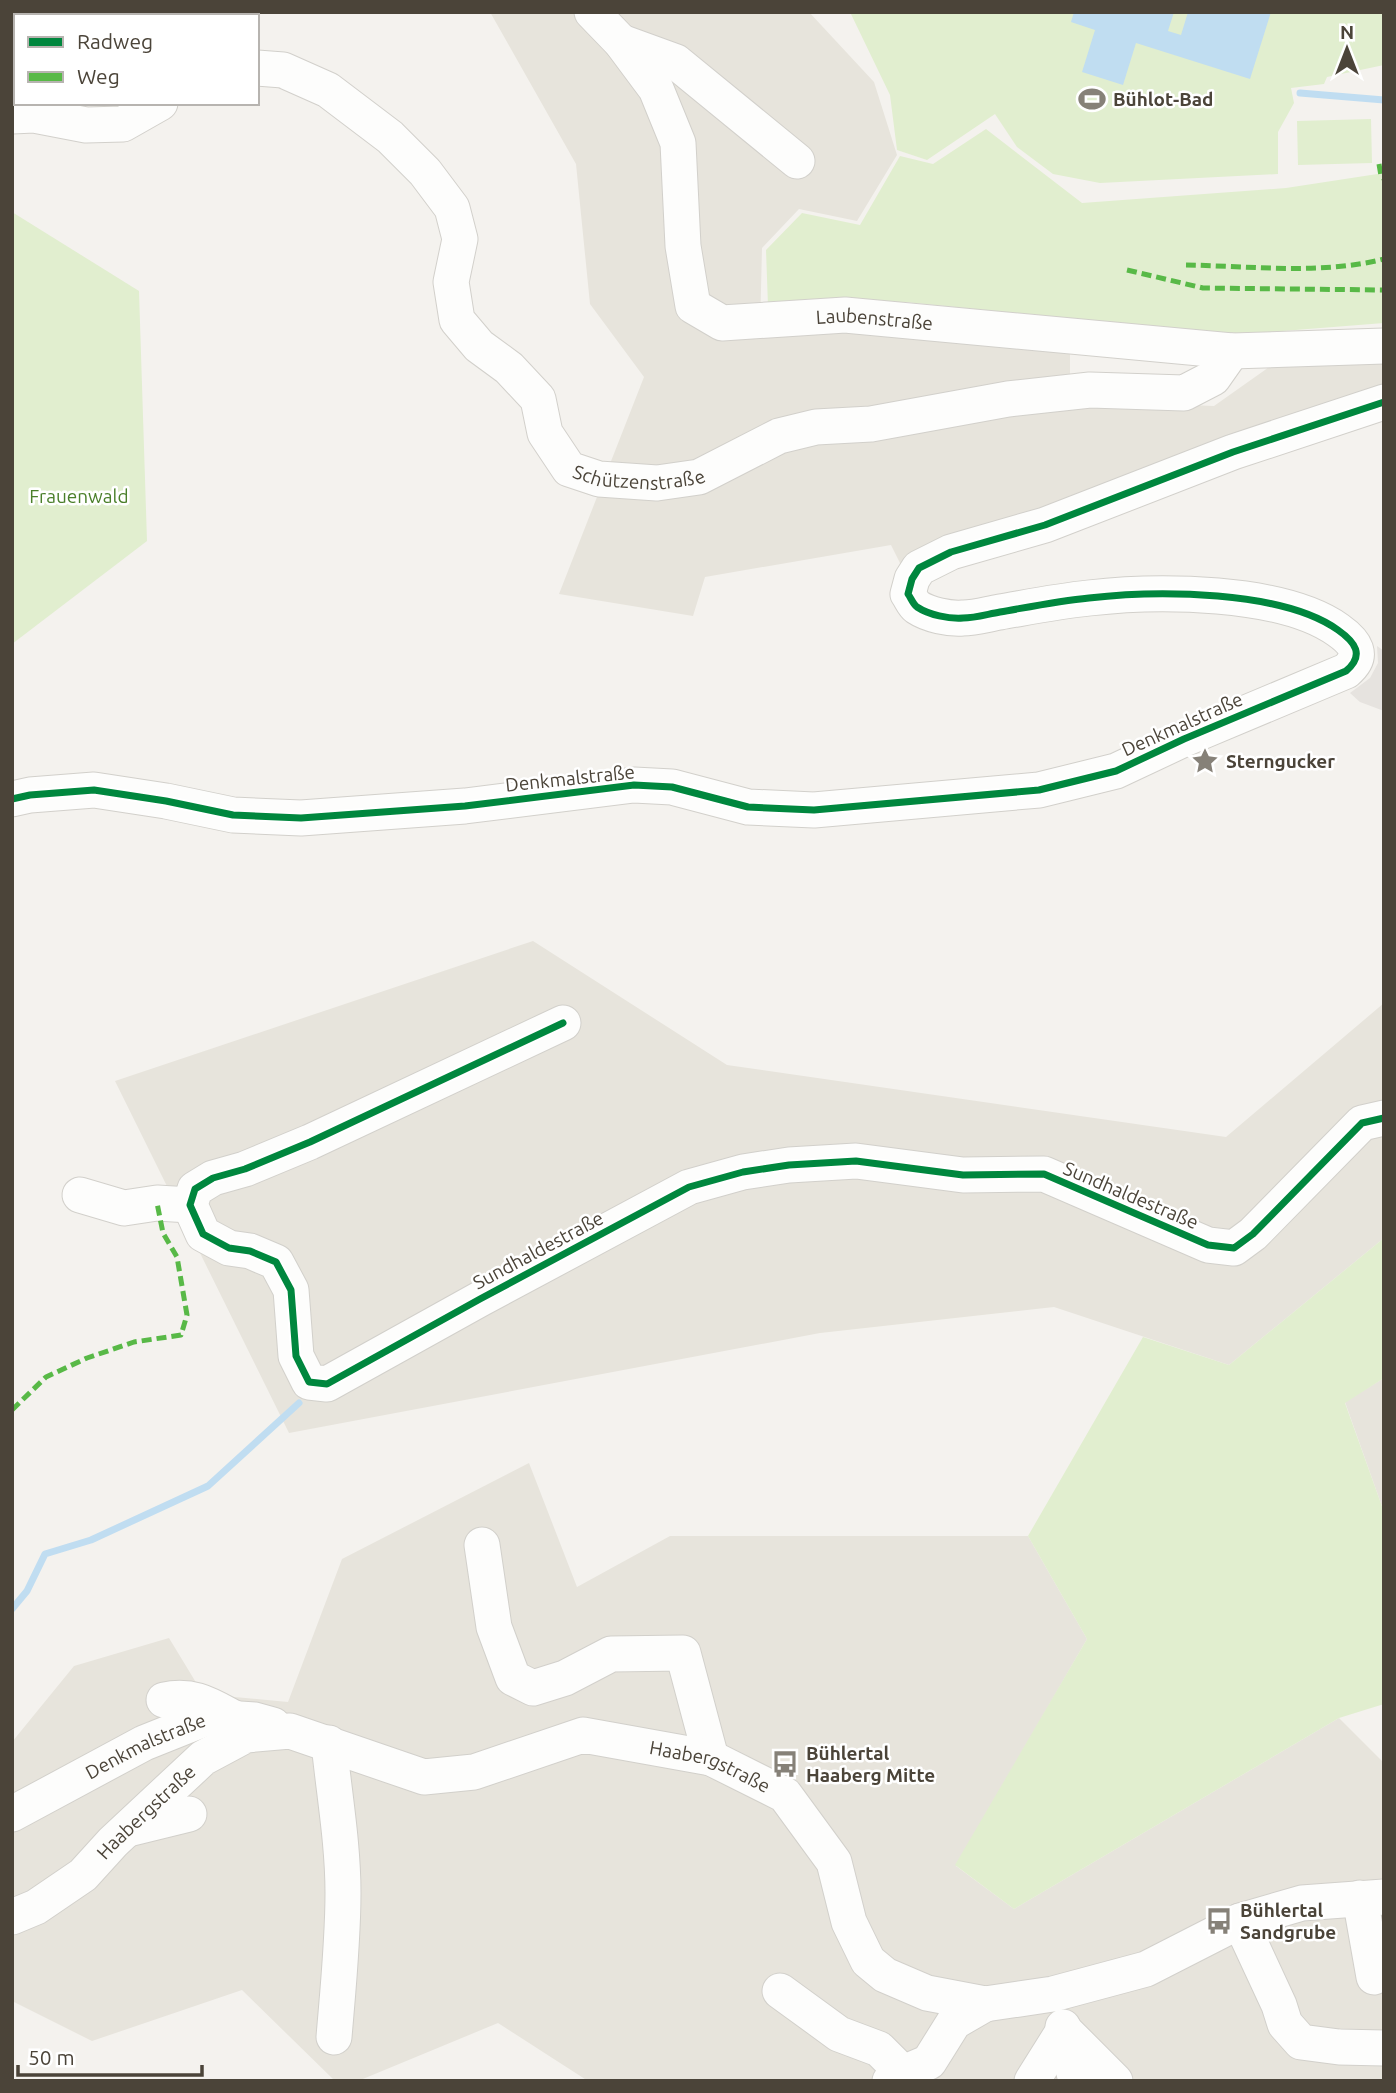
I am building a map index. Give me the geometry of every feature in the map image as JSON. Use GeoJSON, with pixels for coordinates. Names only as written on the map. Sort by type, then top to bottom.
{"type":"FeatureCollection","features":[{"type":"Feature","properties":{"kind":"street","name":"Laubenstraße"},"geometry":{"type":"LineString","coordinates":[[592,12],[621,42],[656,89],[678,143],[683,246],[693,306],[722,323],[845,315],[1232,351],[1384,346]]}},
{"type":"Feature","properties":{"kind":"street"},"geometry":{"type":"LineString","coordinates":[[621,42],[676,62],[797,161]]}},
{"type":"Feature","properties":{"kind":"street","name":"Schützenstraße"},"geometry":{"type":"LineString","coordinates":[[259,68],[283,70],[328,90],[390,137],[425,172],[452,208],[460,239],[451,282],[457,320],[479,346],[509,369],[538,399],[545,433],[569,469],[599,479],[657,482],[699,477],[779,436],[816,426],[871,424],[1008,399],[1090,390],[1184,393],[1213,378],[1232,351]]}},
{"type":"Feature","properties":{"kind":"street"},"geometry":{"type":"LineString","coordinates":[[12,116],[34,115],[86,125],[123,124],[156,105]]}},
{"type":"Feature","properties":{"kind":"street","name":"Denkmalstraße"},"geometry":{"type":"LineString","coordinates":[[12,799],[94,790],[233,815],[301,818],[465,806],[634,785],[672,787],[748,807],[814,810],[1039,790],[1116,771],[1209,728],[1346,671],[1355,664],[1357,656],[1352,639],[1326,621],[1273,604],[1216,596],[1139,594],[1089,598],[963,618],[937,615],[916,606],[908,594],[912,579],[919,568],[951,552],[1045,525],[1233,452],[1384,401]]}},
{"type":"Feature","properties":{"kind":"street"},"geometry":{"type":"LineString","coordinates":[[80,1195],[124,1208],[157,1203],[190,1205],[195,1189],[213,1178],[245,1169],[310,1142],[563,1023]]}},
{"type":"Feature","properties":{"kind":"street","name":"Sundhaldestraße"},"geometry":{"type":"LineString","coordinates":[[190,1205],[202,1234],[229,1248],[250,1251],[276,1262],[291,1290],[296,1356],[309,1382],[327,1384],[689,1187],[743,1172],[789,1165],[856,1161],[964,1175],[1044,1174],[1208,1245],[1234,1248],[1253,1234],[1362,1123],[1384,1118]]}},
{"type":"Feature","properties":{"kind":"street"},"geometry":{"type":"LineString","coordinates":[[482,1545],[494,1627],[513,1678],[533,1688],[565,1678],[611,1654],[683,1653],[711,1758]]}},
{"type":"Feature","properties":{"kind":"street"},"geometry":{"type":"LineString","coordinates":[[164,1700],[180,1697],[205,1702],[235,1718]]}},
{"type":"Feature","properties":{"kind":"street","name":"Denkmalstraße"},"geometry":{"type":"LineString","coordinates":[[12,1814],[144,1743],[209,1717],[255,1720],[290,1731]]}},
{"type":"Feature","properties":{"kind":"street","name":"Haabergstraße"},"geometry":{"type":"LineString","coordinates":[[12,1917],[36,1907],[83,1875],[125,1830],[203,1758],[246,1735],[290,1731],[424,1777],[474,1772],[583,1735],[711,1758],[785,1795],[834,1862],[849,1922],[868,1962],[885,1975],[927,1993],[985,2004],[1053,1994],[1146,1969],[1240,1921],[1302,1903],[1372,1897]]}},
{"type":"Feature","properties":{"kind":"street"},"geometry":{"type":"LineString","coordinates":[[329,1743],[343,1891],[342,1945],[334,2037]]}},
{"type":"Feature","properties":{"kind":"street"},"geometry":{"type":"LineString","coordinates":[[125,1830],[189,1814]]}},
{"type":"Feature","properties":{"kind":"street"},"geometry":{"type":"LineString","coordinates":[[1372,1897],[1374,1977]]}},
{"type":"Feature","properties":{"kind":"street"},"geometry":{"type":"LineString","coordinates":[[1240,1921],[1279,2005],[1285,2024],[1301,2042],[1339,2047],[1384,2048]]}},
{"type":"Feature","properties":{"kind":"street","name":"Haabergstraße"},"geometry":{"type":"LineString","coordinates":[[780,1991],[839,2034],[879,2049],[897,2077],[929,2062],[954,2022],[985,2004]]}},
{"type":"Feature","properties":{"kind":"street"},"geometry":{"type":"LineString","coordinates":[[1053,1994],[1076,2081]]}},
{"type":"Feature","properties":{"kind":"street"},"geometry":{"type":"LineString","coordinates":[[1032,2081],[1064,2030]]}},
{"type":"Feature","properties":{"kind":"street"},"geometry":{"type":"LineString","coordinates":[[1064,2030],[1115,2081]]}},
{"type":"Feature","properties":{"kind":"shaded area"},"geometry":{"type":"Polygon","coordinates":[[[490,12],[809,12],[874,82],[897,155],[857,221],[799,209],[762,248],[760,331],[840,324],[1070,346],[1070,400],[1214,406],[1275,363],[1384,357],[1384,396],[903,569],[891,545],[705,577],[693,616],[559,594],[644,377],[590,304],[576,164],[490,12]]]}},
{"type":"Feature","properties":{"kind":"shaded area"},"geometry":{"type":"Polygon","coordinates":[[[1377,646],[1384,651],[1384,711],[1360,702],[1350,693],[1370,678],[1378,663],[1377,646]]]}},
{"type":"Feature","properties":{"kind":"shaded area"},"geometry":{"type":"Polygon","coordinates":[[[533,941],[727,1065],[1226,1137],[1384,1003],[1384,1238],[1229,1365],[1054,1307],[820,1333],[289,1433],[115,1081],[533,941]]]}},
{"type":"Feature","properties":{"kind":"shaded area"},"geometry":{"type":"Polygon","coordinates":[[[1384,1378],[1384,1512],[1345,1402],[1384,1378]]]}},
{"type":"Feature","properties":{"kind":"shaded area"},"geometry":{"type":"Polygon","coordinates":[[[529,1463],[577,1587],[670,1536],[1028,1536],[1087,1639],[956,1866],[1014,1909],[1339,1718],[1384,1763],[1384,2081],[588,2081],[498,2023],[358,2081],[335,2081],[242,1990],[92,2041],[12,2001],[12,1742],[74,1666],[169,1638],[203,1694],[288,1702],[342,1559],[529,1463]]]}},
{"type":"Feature","properties":{"kind":"green space","name":"Bühlot-Bad"},"geometry":{"type":"Polygon","coordinates":[[[850,12],[1384,12],[1384,65],[1327,77],[1324,84],[1291,88],[1294,103],[1278,132],[1278,174],[1100,183],[1053,174],[1017,147],[995,114],[927,160],[897,150],[890,95],[850,12]]]}},
{"type":"Feature","properties":{"kind":"green space"},"geometry":{"type":"Polygon","coordinates":[[[1371,119],[1372,163],[1298,165],[1297,121],[1371,119]]]}},
{"type":"Feature","properties":{"kind":"green space"},"geometry":{"type":"Polygon","coordinates":[[[986,129],[1082,203],[1286,188],[1384,173],[1384,323],[1233,335],[905,302],[768,306],[766,250],[802,213],[860,225],[900,156],[933,164],[986,129]]]}},
{"type":"Feature","properties":{"kind":"green space","name":"Frauenwald"},"geometry":{"type":"Polygon","coordinates":[[[12,212],[139,291],[147,541],[12,644],[12,212]]]}},
{"type":"Feature","properties":{"kind":"green space"},"geometry":{"type":"Polygon","coordinates":[[[1384,1238],[1384,1378],[1345,1403],[1384,1512],[1384,1704],[1339,1718],[1014,1909],[955,1865],[1087,1639],[1028,1536],[1143,1337],[1229,1365],[1384,1238]]]}},
{"type":"Feature","properties":{"kind":"water"},"geometry":{"type":"Polygon","coordinates":[[[1074,12],[1174,12],[1168,31],[1181,35],[1188,12],[1271,12],[1250,79],[1136,43],[1123,85],[1082,72],[1095,30],[1071,22],[1074,12]]]}},
{"type":"Feature","properties":{"kind":"waterway"},"geometry":{"type":"LineString","coordinates":[[1300,93],[1384,100]]}},
{"type":"Feature","properties":{"kind":"waterway"},"geometry":{"type":"LineString","coordinates":[[12,1609],[27,1591],[45,1554],[91,1540],[208,1486],[299,1403]]}},
{"type":"Feature","properties":{"kind":"marked path"},"geometry":{"type":"LineString","coordinates":[[1379,164],[1384,179]]}},
{"type":"Feature","properties":{"kind":"marked path"},"geometry":{"type":"LineString","coordinates":[[1186,265],[1311,268],[1384,259]]}},
{"type":"Feature","properties":{"kind":"marked path"},"geometry":{"type":"LineString","coordinates":[[1127,270],[1203,288],[1384,290]]}},
{"type":"Feature","properties":{"kind":"marked path"},"geometry":{"type":"LineString","coordinates":[[12,1410],[46,1377],[87,1358],[134,1342],[181,1335],[187,1315],[177,1257],[163,1233],[157,1203]]}},
{"type":"Feature","properties":{"kind":"cycle path"},"geometry":{"type":"LineString","coordinates":[[12,799],[94,790],[233,815],[301,818],[465,806],[634,785],[672,787],[748,807],[814,810],[1039,790],[1116,771],[1184,739],[1346,671],[1355,660],[1356,649],[1338,630],[1314,617],[1285,607],[1218,596],[1117,595],[1055,602],[972,617],[945,617],[917,607],[908,594],[912,579],[919,568],[951,552],[1045,525],[1233,452],[1384,402]]}},
{"type":"Feature","properties":{"kind":"cycle path"},"geometry":{"type":"LineString","coordinates":[[563,1023],[310,1142],[245,1169],[213,1178],[195,1189],[190,1205],[203,1234],[229,1248],[250,1251],[276,1262],[291,1290],[296,1356],[309,1382],[327,1384],[689,1187],[743,1172],[789,1165],[856,1161],[963,1175],[1044,1174],[1208,1245],[1234,1248],[1253,1234],[1362,1123],[1384,1118]]}},
{"type":"Feature","properties":{"kind":"place","name":"Bühlot-Bad"},"geometry":{"type":"Point","coordinates":[1092,99]}},
{"type":"Feature","properties":{"kind":"place","name":"Sterngucker"},"geometry":{"type":"Point","coordinates":[1205,761]}},
{"type":"Feature","properties":{"kind":"place","name":"Bühlertal Haaberg Mitte"},"geometry":{"type":"Point","coordinates":[785,1764]}},
{"type":"Feature","properties":{"kind":"place","name":"Bühlertal Sandgrube"},"geometry":{"type":"Point","coordinates":[1219,1921]}}]}
